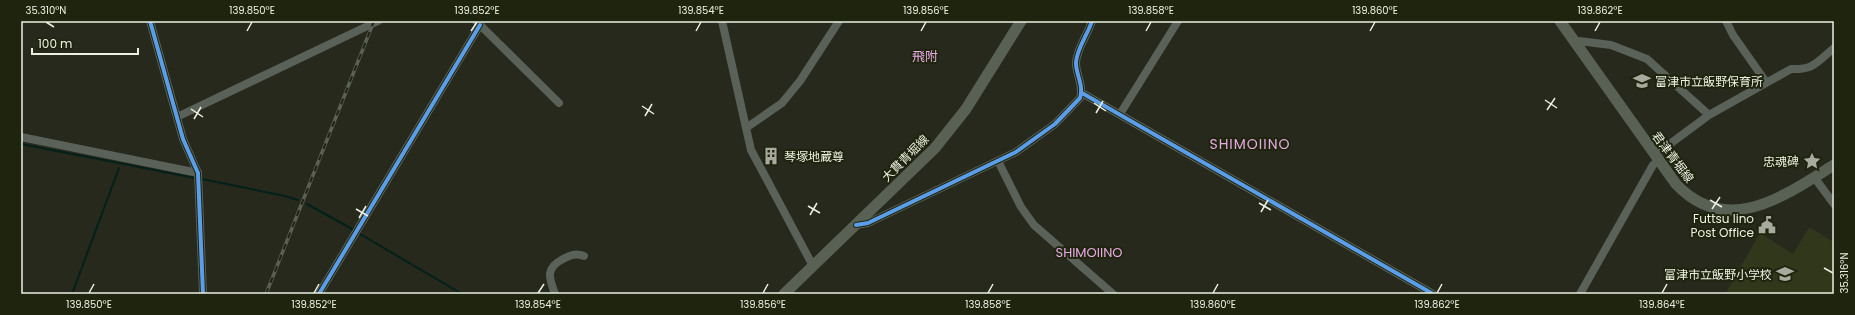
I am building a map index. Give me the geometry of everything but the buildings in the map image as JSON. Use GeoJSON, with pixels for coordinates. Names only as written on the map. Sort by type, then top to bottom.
{"type":"FeatureCollection","features":[{"type":"Feature","properties":{"kind":"main road","name":"大貫青堀線"},"geometry":{"type":"LineString","coordinates":[[784,294],[935,148],[966,109],[1021,21]]}},
{"type":"Feature","properties":{"kind":"main road","name":"君津青堀線"},"geometry":{"type":"LineString","coordinates":[[1560,21],[1676,184],[1689,196],[1703,205],[1726,210],[1759,207],[1834,165]]}},
{"type":"Feature","properties":{"kind":"street"},"geometry":{"type":"LineString","coordinates":[[150,21],[183,139],[198,173],[203,294]]}},
{"type":"Feature","properties":{"kind":"street"},"geometry":{"type":"LineString","coordinates":[[177,117],[378,21]]}},
{"type":"Feature","properties":{"kind":"street"},"geometry":{"type":"LineString","coordinates":[[722,21],[751,150],[813,266]]}},
{"type":"Feature","properties":{"kind":"street"},"geometry":{"type":"LineString","coordinates":[[746,128],[782,103],[800,81],[839,21]]}},
{"type":"Feature","properties":{"kind":"street"},"geometry":{"type":"LineString","coordinates":[[856,225],[868,223],[998,161],[1030,144],[1055,124],[1074,106],[1082,93],[1076,63],[1092,21]]}},
{"type":"Feature","properties":{"kind":"street"},"geometry":{"type":"LineString","coordinates":[[1120,114],[1178,21]]}},
{"type":"Feature","properties":{"kind":"street"},"geometry":{"type":"LineString","coordinates":[[1726,21],[1733,35],[1766,82]]}},
{"type":"Feature","properties":{"kind":"street"},"geometry":{"type":"LineString","coordinates":[[318,294],[478,23],[559,103]]}},
{"type":"Feature","properties":{"kind":"street"},"geometry":{"type":"LineString","coordinates":[[1575,43],[1579,41],[1611,46],[1648,59],[1709,115]]}},
{"type":"Feature","properties":{"kind":"street"},"geometry":{"type":"LineString","coordinates":[[1580,294],[1657,158],[1709,115],[1791,69],[1804,69],[1812,67],[1834,48]]}},
{"type":"Feature","properties":{"kind":"street"},"geometry":{"type":"LineString","coordinates":[[1082,93],[1111,111],[1120,114],[1433,294]]}},
{"type":"Feature","properties":{"kind":"street"},"geometry":{"type":"LineString","coordinates":[[21,137],[198,173]]}},
{"type":"Feature","properties":{"kind":"street"},"geometry":{"type":"LineString","coordinates":[[998,161],[1021,207],[1034,225],[1113,294]]}},
{"type":"Feature","properties":{"kind":"street"},"geometry":{"type":"LineString","coordinates":[[1814,177],[1834,204]]}},
{"type":"Feature","properties":{"kind":"street"},"geometry":{"type":"LineString","coordinates":[[555,294],[550,274],[554,263],[575,253],[584,256]]}},
{"type":"Feature","properties":{"kind":"shaded area","name":"富津市立飯野小学校"},"geometry":{"type":"Polygon","coordinates":[[[1809,227],[1834,242],[1834,294],[1725,294],[1760,233],[1793,254],[1809,227]]]}},
{"type":"Feature","properties":{"kind":"waterway"},"geometry":{"type":"LineString","coordinates":[[21,144],[195,178]]}},
{"type":"Feature","properties":{"kind":"waterway"},"geometry":{"type":"LineString","coordinates":[[72,294],[119,168]]}},
{"type":"Feature","properties":{"kind":"waterway"},"geometry":{"type":"LineString","coordinates":[[202,179],[298,200]]}},
{"type":"Feature","properties":{"kind":"waterway"},"geometry":{"type":"LineString","coordinates":[[307,204],[354,230]]}},
{"type":"Feature","properties":{"kind":"waterway"},"geometry":{"type":"LineString","coordinates":[[360,234],[462,294]]}},
{"type":"Feature","properties":{"kind":"railway"},"geometry":{"type":"LineString","coordinates":[[266,294],[374,21]]}},
{"type":"Feature","properties":{"kind":"cycle path"},"geometry":{"type":"LineString","coordinates":[[150,21],[183,139],[198,173],[203,294]]}},
{"type":"Feature","properties":{"kind":"cycle path"},"geometry":{"type":"LineString","coordinates":[[856,225],[868,223],[1016,152],[1055,124],[1080,98],[1081,89],[1076,63],[1080,47],[1092,21]]}},
{"type":"Feature","properties":{"kind":"cycle path"},"geometry":{"type":"LineString","coordinates":[[319,294],[480,25]]}},
{"type":"Feature","properties":{"kind":"cycle path"},"geometry":{"type":"LineString","coordinates":[[1082,93],[1433,294]]}},
{"type":"Feature","properties":{"kind":"place","name":"富津市立飯野保育所"},"geometry":{"type":"Point","coordinates":[1642,81]}},
{"type":"Feature","properties":{"kind":"place","name":"琴塚地蔵尊"},"geometry":{"type":"Point","coordinates":[771,156]}},
{"type":"Feature","properties":{"kind":"place","name":"忠魂碑"},"geometry":{"type":"Point","coordinates":[1812,161]}},
{"type":"Feature","properties":{"kind":"place","name":"Futtsu Iino Post Office"},"geometry":{"type":"Point","coordinates":[1767,225]}},
{"type":"Feature","properties":{"kind":"place","name":"富津市立飯野小学校"},"geometry":{"type":"Point","coordinates":[1785,274]}},
{"type":"Feature","properties":{"kind":"district","name":"飛附"},"geometry":{"type":"Point","coordinates":[925,56]}},
{"type":"Feature","properties":{"kind":"district","name":"SHIMOIINO"},"geometry":{"type":"Point","coordinates":[1250,144]}},
{"type":"Feature","properties":{"kind":"district","name":"SHIMOIINO"},"geometry":{"type":"Point","coordinates":[1089,252]}}]}
